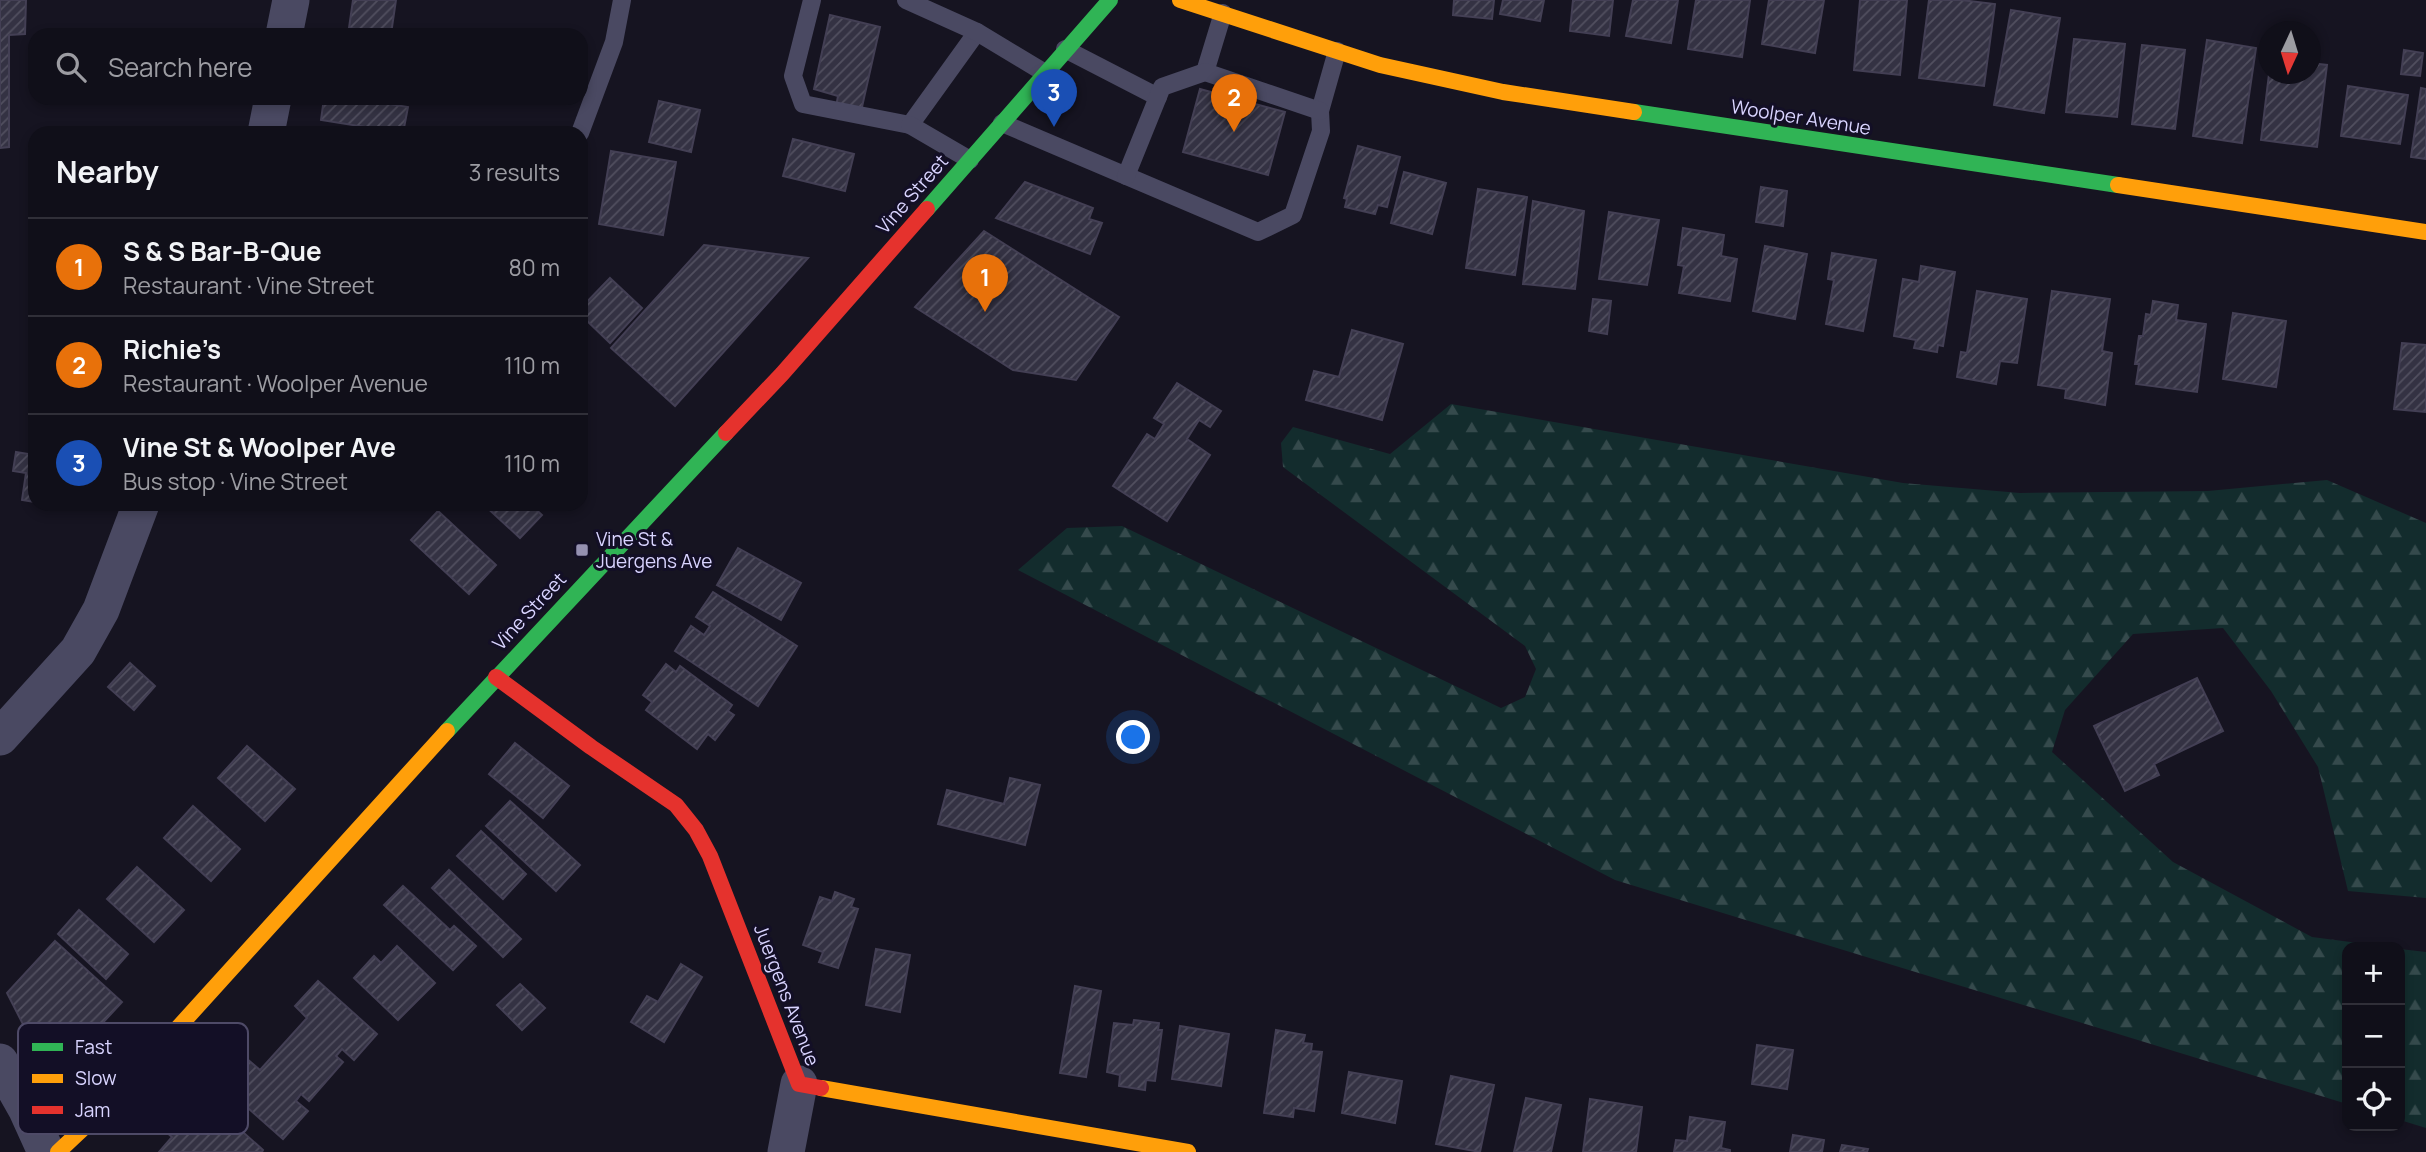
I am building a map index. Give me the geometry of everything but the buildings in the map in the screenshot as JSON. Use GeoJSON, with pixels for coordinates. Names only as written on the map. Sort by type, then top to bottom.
{"type":"FeatureCollection","features":[{"type":"Feature","properties":{"kind":"street"},"geometry":{"type":"LineString","coordinates":[[285,28],[291,0]]}},
{"type":"Feature","properties":{"kind":"street","name":"Vine Street"},"geometry":{"type":"LineString","coordinates":[[183,1023],[496,677],[782,374],[1110,0]]}},
{"type":"Feature","properties":{"kind":"street","name":"Woolper Avenue"},"geometry":{"type":"LineString","coordinates":[[1180,0],[1380,65],[1503,92],[2426,232]]}},
{"type":"Feature","properties":{"kind":"street"},"geometry":{"type":"LineString","coordinates":[[267,126],[272,105]]}},
{"type":"Feature","properties":{"kind":"street"},"geometry":{"type":"LineString","coordinates":[[0,737],[78,651],[101,610],[138,511]]}},
{"type":"Feature","properties":{"kind":"street","name":"Juergens Avenue"},"geometry":{"type":"LineString","coordinates":[[496,677],[676,805],[696,830],[710,856],[799,1084],[1188,1152]]}},
{"type":"Feature","properties":{"kind":"street"},"geometry":{"type":"LineString","coordinates":[[0,1062],[18,1094]]}},
{"type":"Feature","properties":{"kind":"street"},"geometry":{"type":"LineString","coordinates":[[786,1152],[799,1084]]}},
{"type":"Feature","properties":{"kind":"street"},"geometry":{"type":"LineString","coordinates":[[38,1134],[46,1152]]}},
{"type":"Feature","properties":{"kind":"street","name":"Vine Street"},"geometry":{"type":"LineString","coordinates":[[58,1152],[78,1134]]}},
{"type":"Feature","properties":{"kind":"lane"},"geometry":{"type":"LineString","coordinates":[[583,126],[614,42],[622,0]]}},
{"type":"Feature","properties":{"kind":"lane"},"geometry":{"type":"LineString","coordinates":[[812,0],[793,76],[803,104],[910,125],[970,160]]}},
{"type":"Feature","properties":{"kind":"lane"},"geometry":{"type":"LineString","coordinates":[[906,0],[977,32],[1045,73]]}},
{"type":"Feature","properties":{"kind":"lane"},"geometry":{"type":"LineString","coordinates":[[1205,72],[1223,13]]}},
{"type":"Feature","properties":{"kind":"lane"},"geometry":{"type":"LineString","coordinates":[[910,125],[977,32]]}},
{"type":"Feature","properties":{"kind":"lane"},"geometry":{"type":"LineString","coordinates":[[1065,49],[1158,97]]}},
{"type":"Feature","properties":{"kind":"lane"},"geometry":{"type":"LineString","coordinates":[[1002,123],[1258,232],[1293,215],[1321,131],[1320,111],[1337,51]]}},
{"type":"Feature","properties":{"kind":"lane"},"geometry":{"type":"LineString","coordinates":[[1126,176],[1162,87],[1205,72],[1320,111]]}},
{"type":"Feature","properties":{"kind":"green space"},"geometry":{"type":"Polygon","coordinates":[[[1451,404],[1903,483],[2020,493],[2208,491],[2327,480],[2426,523],[2426,898],[2348,891],[2318,767],[2271,691],[2223,628],[2133,634],[2065,710],[2052,752],[2173,862],[2312,937],[2350,942],[2342,942],[2342,1102],[1615,880],[1018,570],[1067,528],[1122,526],[1501,708],[1525,697],[1536,669],[1525,646],[1283,467],[1281,443],[1293,427],[1390,454],[1451,404]]]}},
{"type":"Feature","properties":{"kind":"green space"},"geometry":{"type":"Polygon","coordinates":[[[2405,950],[2426,952],[2426,1128],[2405,1122],[2405,950]]]}},
{"type":"Feature","properties":{"kind":"traffic: fast"},"geometry":{"type":"LineString","coordinates":[[927,209],[1110,0]]}},
{"type":"Feature","properties":{"kind":"traffic: fast"},"geometry":{"type":"LineString","coordinates":[[1634,112],[2118,185]]}},
{"type":"Feature","properties":{"kind":"traffic: fast"},"geometry":{"type":"LineString","coordinates":[[447,731],[726,433]]}},
{"type":"Feature","properties":{"kind":"traffic: slow"},"geometry":{"type":"LineString","coordinates":[[1180,0],[1380,65],[1503,92],[1634,112]]}},
{"type":"Feature","properties":{"kind":"traffic: slow"},"geometry":{"type":"LineString","coordinates":[[2118,185],[2426,232]]}},
{"type":"Feature","properties":{"kind":"traffic: slow"},"geometry":{"type":"LineString","coordinates":[[182,1023],[447,731]]}},
{"type":"Feature","properties":{"kind":"traffic: slow"},"geometry":{"type":"LineString","coordinates":[[821,1088],[1188,1152]]}},
{"type":"Feature","properties":{"kind":"traffic: slow"},"geometry":{"type":"LineString","coordinates":[[58,1152],[77,1134]]}},
{"type":"Feature","properties":{"kind":"traffic: jam"},"geometry":{"type":"LineString","coordinates":[[726,433],[782,374],[927,209]]}},
{"type":"Feature","properties":{"kind":"traffic: jam"},"geometry":{"type":"LineString","coordinates":[[496,677],[676,805],[696,830],[710,856],[799,1084],[821,1088]]}},
{"type":"Feature","properties":{"kind":"place","name":"Vine St & Woolper Ave"},"geometry":{"type":"Point","coordinates":[1054,127]}},
{"type":"Feature","properties":{"kind":"place","name":"Richie’s"},"geometry":{"type":"Point","coordinates":[1234,132]}},
{"type":"Feature","properties":{"kind":"place","name":"S & S Bar-B-Que"},"geometry":{"type":"Point","coordinates":[985,312]}},
{"type":"Feature","properties":{"kind":"place","name":"Vine St & Juergens Ave"},"geometry":{"type":"Point","coordinates":[582,550]}}]}
